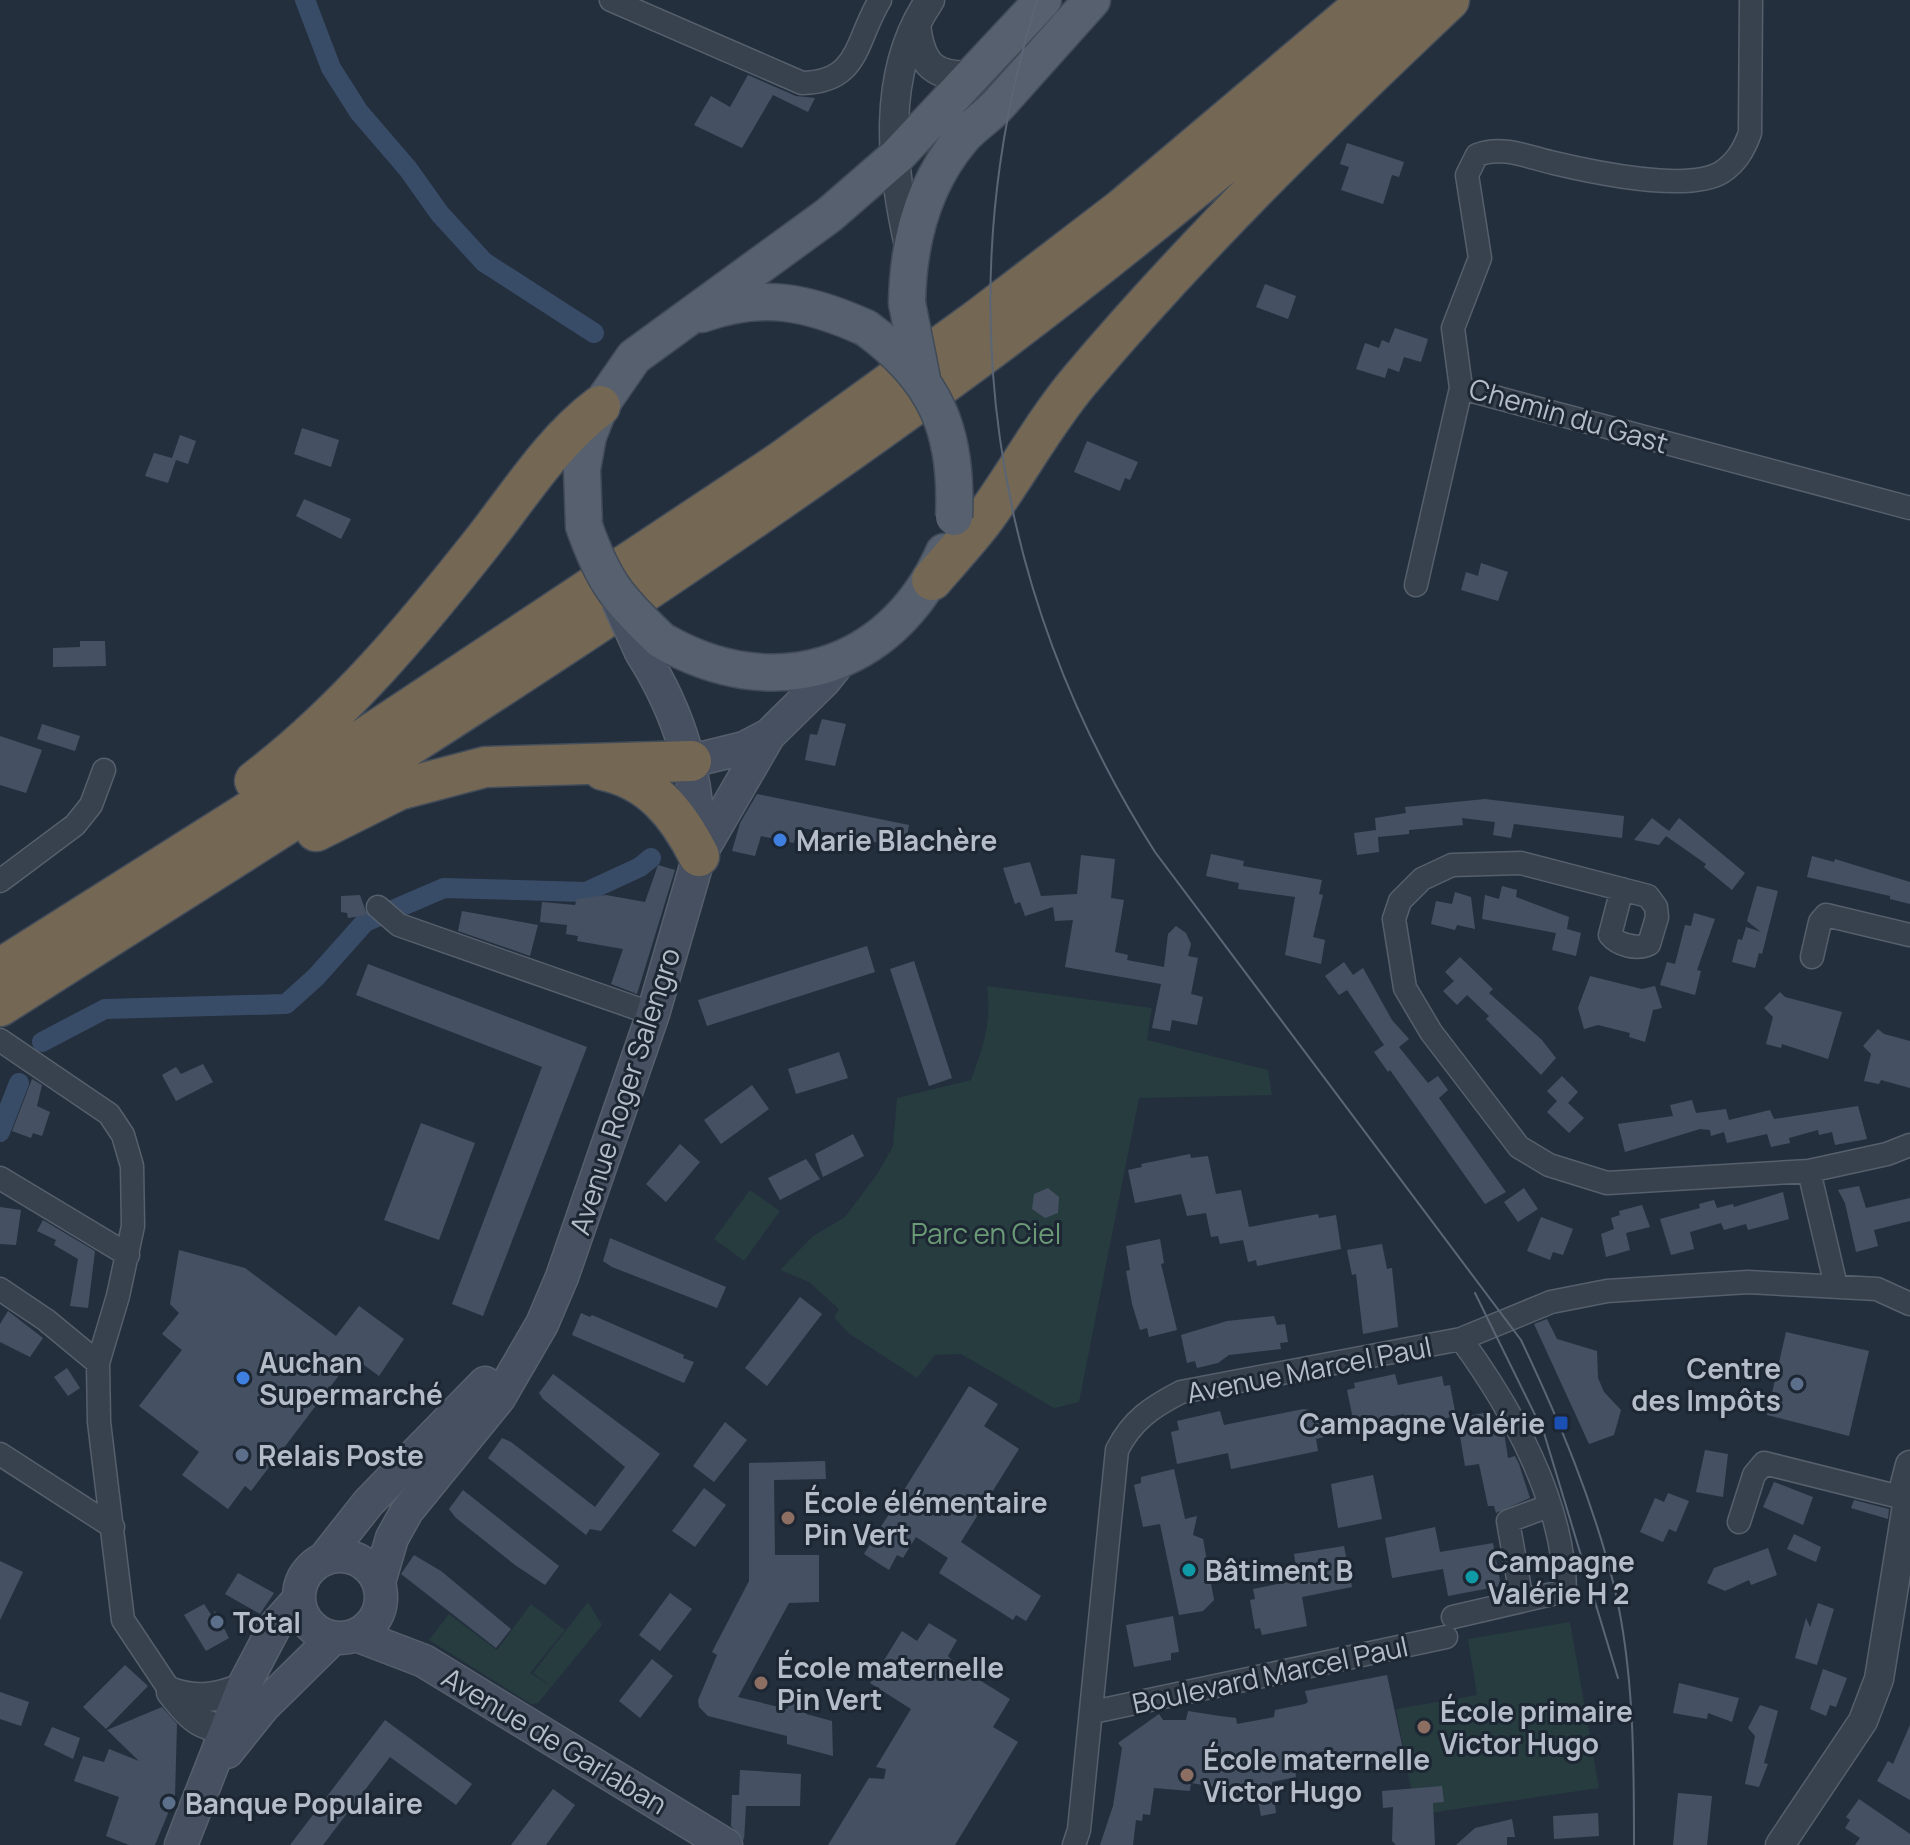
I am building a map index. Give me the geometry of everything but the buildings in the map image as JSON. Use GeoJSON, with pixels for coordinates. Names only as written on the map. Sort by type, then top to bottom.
{"type":"FeatureCollection","features":[{"type":"Feature","properties":{"kind":"highway"},"geometry":{"type":"LineString","coordinates":[[3,1027],[389,758],[795,488],[1032,298],[1122,209],[1369,0]]}},
{"type":"Feature","properties":{"kind":"highway"},"geometry":{"type":"LineString","coordinates":[[1032,298],[1122,248],[1417,0]]}},
{"type":"Feature","properties":{"kind":"highway"},"geometry":{"type":"LineString","coordinates":[[932,580],[969,518],[1079,381],[1282,161],[1449,0]]}},
{"type":"Feature","properties":{"kind":"highway"},"geometry":{"type":"LineString","coordinates":[[10,962],[356,744],[755,479],[978,339]]}},
{"type":"Feature","properties":{"kind":"highway"},"geometry":{"type":"LineString","coordinates":[[10,962],[329,721],[426,614],[561,440],[600,406]]}},
{"type":"Feature","properties":{"kind":"highway"},"geometry":{"type":"LineString","coordinates":[[3,1027],[306,836],[398,790],[485,767],[691,761]]}},
{"type":"Feature","properties":{"kind":"highway"},"geometry":{"type":"LineString","coordinates":[[572,764],[623,774],[651,789],[687,831],[699,856]]}},
{"type":"Feature","properties":{"kind":"main road"},"geometry":{"type":"LineString","coordinates":[[699,856],[699,807],[691,761],[673,708],[651,646],[599,567],[584,526],[582,469],[588,436],[600,406],[634,357],[829,215],[897,156],[987,64],[1043,0]]}},
{"type":"Feature","properties":{"kind":"main road"},"geometry":{"type":"LineString","coordinates":[[987,64],[1058,17],[1092,0]]}},
{"type":"Feature","properties":{"kind":"main road"},"geometry":{"type":"LineString","coordinates":[[923,380],[907,303],[910,251],[919,214],[935,180],[962,137],[990,114],[1058,17]]}},
{"type":"Feature","properties":{"kind":"main road"},"geometry":{"type":"LineString","coordinates":[[683,322],[727,305],[774,301],[821,308],[866,328],[897,350],[923,380],[951,441],[956,475],[969,518]]}},
{"type":"Feature","properties":{"kind":"main road"},"geometry":{"type":"LineString","coordinates":[[651,646],[742,673],[791,673],[840,661],[876,641],[907,614],[932,580]]}},
{"type":"Feature","properties":{"kind":"main road"},"geometry":{"type":"LineString","coordinates":[[699,856],[769,735],[840,661]]}},
{"type":"Feature","properties":{"kind":"main road"},"geometry":{"type":"LineString","coordinates":[[691,761],[744,748],[769,735]]}},
{"type":"Feature","properties":{"kind":"main road","name":"Avenue Roger Salengro"},"geometry":{"type":"LineString","coordinates":[[380,1592],[392,1538],[407,1511],[499,1398],[542,1324],[562,1277],[653,1014],[699,856]]}},
{"type":"Feature","properties":{"kind":"main road","name":"Avenue Roger Salengro"},"geometry":{"type":"LineString","coordinates":[[323,1560],[368,1503],[542,1324]]}},
{"type":"Feature","properties":{"kind":"main road"},"geometry":{"type":"LineString","coordinates":[[181,1845],[209,1778],[235,1728],[243,1687],[275,1626],[299,1599],[306,1574],[323,1560],[339,1556],[356,1559],[370,1568],[380,1592],[378,1616],[345,1637],[235,1728]]}},
{"type":"Feature","properties":{"kind":"main road","name":"Avenue de Garlaban"},"geometry":{"type":"LineString","coordinates":[[380,1592],[400,1634],[424,1661]]}},
{"type":"Feature","properties":{"kind":"main road"},"geometry":{"type":"LineString","coordinates":[[299,1599],[309,1625],[345,1637]]}},
{"type":"Feature","properties":{"kind":"main road","name":"Avenue de Garlaban"},"geometry":{"type":"LineString","coordinates":[[345,1637],[424,1661],[726,1845]]}},
{"type":"Feature","properties":{"kind":"street"},"geometry":{"type":"LineString","coordinates":[[611,0],[802,83],[832,80],[847,69],[880,0]]}},
{"type":"Feature","properties":{"kind":"street"},"geometry":{"type":"LineString","coordinates":[[910,251],[902,217],[894,103],[900,61],[930,0]]}},
{"type":"Feature","properties":{"kind":"street","name":"Chemin du Gast"},"geometry":{"type":"LineString","coordinates":[[1751,0],[1750,133],[1744,149],[1720,173],[1704,179],[1662,180],[1564,165],[1496,149],[1477,155],[1467,175],[1480,258],[1453,328],[1461,388],[1910,508]]}},
{"type":"Feature","properties":{"kind":"street"},"geometry":{"type":"LineString","coordinates":[[916,25],[919,50],[931,67],[958,76],[987,64]]}},
{"type":"Feature","properties":{"kind":"street"},"geometry":{"type":"LineString","coordinates":[[1416,585],[1461,388]]}},
{"type":"Feature","properties":{"kind":"street"},"geometry":{"type":"LineString","coordinates":[[0,881],[75,825],[91,805],[104,770]]}},
{"type":"Feature","properties":{"kind":"street"},"geometry":{"type":"LineString","coordinates":[[1622,889],[1521,863],[1452,865],[1422,879],[1400,901],[1394,935],[1405,988],[1431,1032],[1519,1147],[1549,1165],[1607,1183],[1809,1171],[1887,1154],[1910,1145]]}},
{"type":"Feature","properties":{"kind":"street"},"geometry":{"type":"LineString","coordinates":[[383,913],[653,1014]]}},
{"type":"Feature","properties":{"kind":"street"},"geometry":{"type":"LineString","coordinates":[[1812,957],[1820,922],[1826,915],[1910,935]]}},
{"type":"Feature","properties":{"kind":"street"},"geometry":{"type":"LineString","coordinates":[[3,1027],[109,1114],[123,1135],[135,1191],[128,1255],[98,1363],[99,1422],[123,1620],[171,1692],[197,1722],[235,1728]]}},
{"type":"Feature","properties":{"kind":"street"},"geometry":{"type":"LineString","coordinates":[[1809,1171],[1836,1286]]}},
{"type":"Feature","properties":{"kind":"street"},"geometry":{"type":"LineString","coordinates":[[0,1178],[128,1255]]}},
{"type":"Feature","properties":{"kind":"street","name":"Avenue Marcel Paul"},"geometry":{"type":"LineString","coordinates":[[1074,1845],[1079,1830],[1093,1712],[1117,1450],[1126,1431],[1149,1408],[1181,1392],[1461,1339],[1551,1302],[1607,1291],[1728,1282],[1836,1286],[1877,1289],[1910,1304]]}},
{"type":"Feature","properties":{"kind":"street"},"geometry":{"type":"LineString","coordinates":[[1877,1289],[1910,1287]]}},
{"type":"Feature","properties":{"kind":"street"},"geometry":{"type":"LineString","coordinates":[[0,1289],[46,1320],[98,1363]]}},
{"type":"Feature","properties":{"kind":"street"},"geometry":{"type":"LineString","coordinates":[[1461,1339],[1486,1373],[1524,1441],[1549,1506],[1565,1566],[1565,1591],[1522,1601],[1508,1521],[1549,1506]]}},
{"type":"Feature","properties":{"kind":"street"},"geometry":{"type":"LineString","coordinates":[[0,1454],[113,1527]]}},
{"type":"Feature","properties":{"kind":"street"},"geometry":{"type":"LineString","coordinates":[[1739,1522],[1754,1475],[1764,1463],[1909,1498]]}},
{"type":"Feature","properties":{"kind":"street"},"geometry":{"type":"LineString","coordinates":[[1780,1845],[1863,1721],[1879,1679],[1909,1498],[1905,1484],[1910,1465]]}},
{"type":"Feature","properties":{"kind":"street","name":"Boulevard Marcel Paul"},"geometry":{"type":"LineString","coordinates":[[1093,1712],[1450,1627],[1522,1601]]}},
{"type":"Feature","properties":{"kind":"street"},"geometry":{"type":"LineString","coordinates":[[171,1692],[190,1698],[210,1697],[243,1687]]}},
{"type":"Feature","properties":{"kind":"green space","name":"Parc en Ciel"},"geometry":{"type":"Polygon","coordinates":[[[987,986],[1152,1008],[1147,1040],[1268,1070],[1272,1095],[1139,1098],[1079,1402],[1054,1408],[961,1354],[935,1355],[917,1378],[847,1332],[834,1317],[839,1309],[809,1282],[780,1270],[813,1236],[845,1217],[878,1173],[893,1146],[897,1098],[971,1080],[987,1023],[987,986]]]}},
{"type":"Feature","properties":{"kind":"green space"},"geometry":{"type":"Polygon","coordinates":[[[750,1190],[780,1211],[744,1261],[714,1239],[750,1190]]]}},
{"type":"Feature","properties":{"kind":"green space"},"geometry":{"type":"Polygon","coordinates":[[[588,1602],[602,1625],[538,1703],[531,1704],[429,1640],[449,1614],[497,1650],[531,1604],[565,1630],[530,1673],[551,1686],[533,1673],[588,1602]]]}},
{"type":"Feature","properties":{"kind":"green space"},"geometry":{"type":"Polygon","coordinates":[[[1570,1622],[1599,1788],[1416,1815],[1396,1709],[1477,1695],[1468,1639],[1570,1622]]]}},
{"type":"Feature","properties":{"kind":"waterway"},"geometry":{"type":"LineString","coordinates":[[305,0],[331,68],[359,112],[408,169],[440,214],[484,262],[594,333]]}},
{"type":"Feature","properties":{"kind":"waterway"},"geometry":{"type":"LineString","coordinates":[[42,1042],[105,1009],[286,1004],[316,977],[365,922],[444,888],[586,892],[640,867],[651,858]]}},
{"type":"Feature","properties":{"kind":"waterway"},"geometry":{"type":"LineString","coordinates":[[0,1132],[19,1083]]}},
{"type":"Feature","properties":{"kind":"tram line"},"geometry":{"type":"LineString","coordinates":[[1037,0],[1009,111],[994,221],[991,331],[1000,439],[1021,546],[1054,651],[1099,753],[1155,852],[1521,1340],[1574,1462],[1597,1525],[1615,1590],[1629,1685],[1634,1845]]}},
{"type":"Feature","properties":{"kind":"tram line"},"geometry":{"type":"LineString","coordinates":[[1475,1293],[1544,1433],[1618,1678]]}},
{"type":"Feature","properties":{"kind":"place","name":"Marie Blachère"},"geometry":{"type":"Point","coordinates":[780,840]}},
{"type":"Feature","properties":{"kind":"place","name":"Auchan Supermarché"},"geometry":{"type":"Point","coordinates":[243,1378]}},
{"type":"Feature","properties":{"kind":"place","name":"Centre des Impôts"},"geometry":{"type":"Point","coordinates":[1797,1384]}},
{"type":"Feature","properties":{"kind":"place","name":"Campagne Valérie"},"geometry":{"type":"Point","coordinates":[1561,1423]}},
{"type":"Feature","properties":{"kind":"place","name":"Relais Poste"},"geometry":{"type":"Point","coordinates":[242,1455]}},
{"type":"Feature","properties":{"kind":"place","name":"École élémentaire Pin Vert"},"geometry":{"type":"Point","coordinates":[788,1518]}},
{"type":"Feature","properties":{"kind":"place","name":"Bâtiment B"},"geometry":{"type":"Point","coordinates":[1189,1570]}},
{"type":"Feature","properties":{"kind":"place","name":"Campagne Valérie H 2"},"geometry":{"type":"Point","coordinates":[1472,1577]}},
{"type":"Feature","properties":{"kind":"place","name":"Total"},"geometry":{"type":"Point","coordinates":[217,1622]}},
{"type":"Feature","properties":{"kind":"place","name":"École maternelle Pin Vert"},"geometry":{"type":"Point","coordinates":[761,1683]}},
{"type":"Feature","properties":{"kind":"place","name":"École primaire Victor Hugo"},"geometry":{"type":"Point","coordinates":[1424,1727]}},
{"type":"Feature","properties":{"kind":"place","name":"École maternelle Victor Hugo"},"geometry":{"type":"Point","coordinates":[1187,1775]}},
{"type":"Feature","properties":{"kind":"place","name":"Banque Populaire"},"geometry":{"type":"Point","coordinates":[169,1803]}}]}
